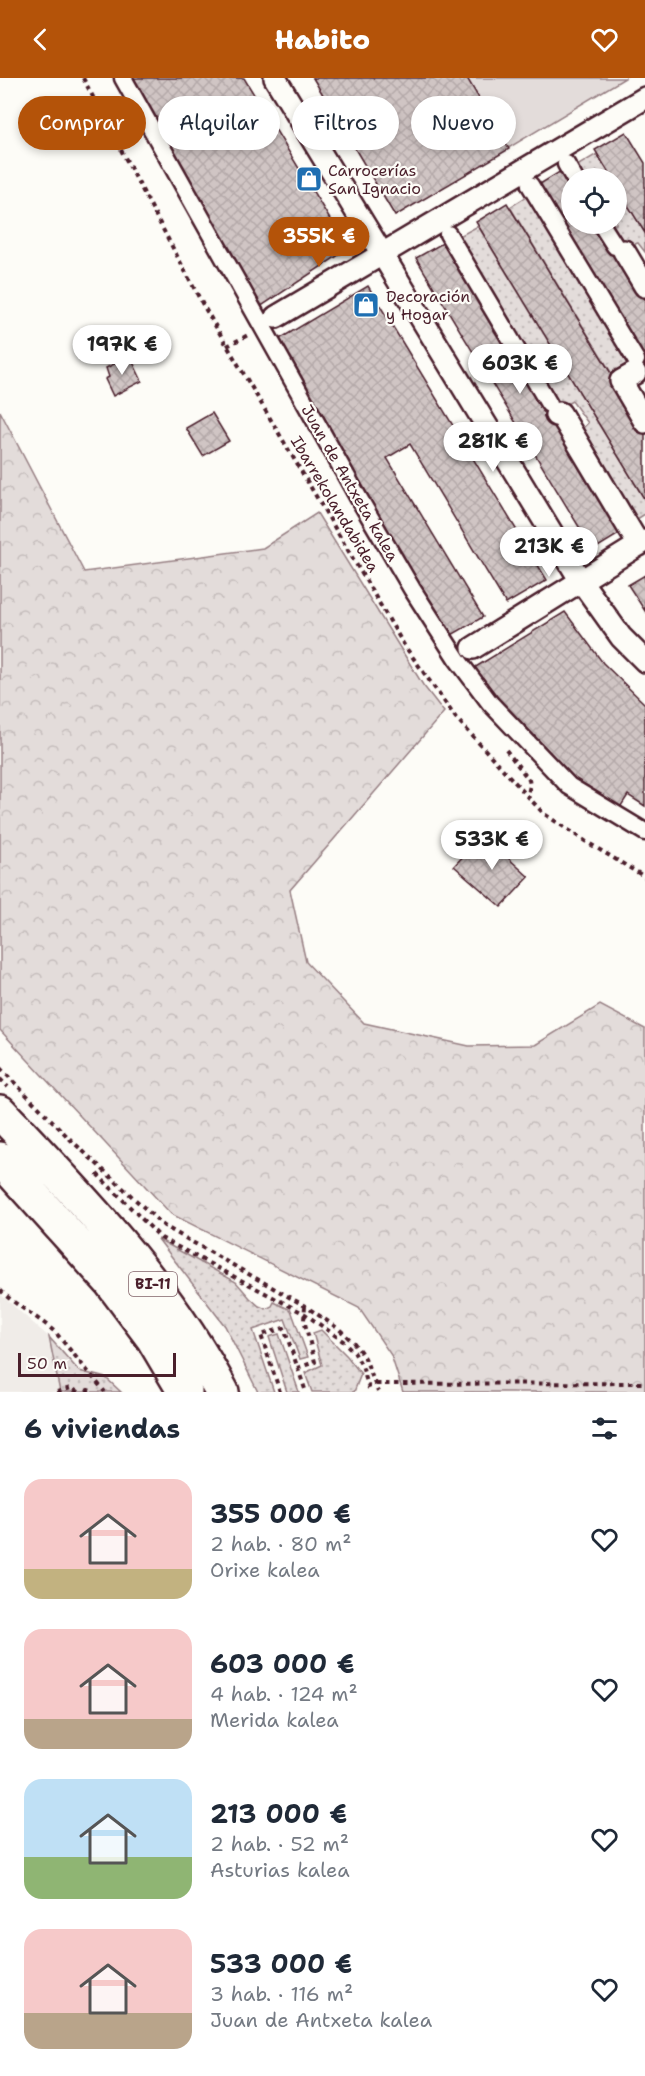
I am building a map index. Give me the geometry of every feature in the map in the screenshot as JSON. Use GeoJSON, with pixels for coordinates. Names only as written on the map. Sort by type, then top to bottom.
{"type":"FeatureCollection","features":[{"type":"Feature","properties":{"kind":"main road","name":"BI-11"},"geometry":{"type":"LineString","coordinates":[[4,1100],[178,1317],[222,1392]]}},
{"type":"Feature","properties":{"kind":"main road","name":"BI-11"},"geometry":{"type":"LineString","coordinates":[[0,1159],[111,1282],[153,1338],[185,1392]]}},
{"type":"Feature","properties":{"kind":"street","name":"Juan de Antxeta kalea"},"geometry":{"type":"LineString","coordinates":[[123,78],[364,507],[412,589],[457,659],[490,703],[569,786],[645,832]]}},
{"type":"Feature","properties":{"kind":"street"},"geometry":{"type":"LineString","coordinates":[[275,78],[581,581],[621,637],[645,661]]}},
{"type":"Feature","properties":{"kind":"street"},"geometry":{"type":"LineString","coordinates":[[276,317],[644,101]]}},
{"type":"Feature","properties":{"kind":"street"},"geometry":{"type":"LineString","coordinates":[[530,185],[636,367],[621,381],[645,422]]}},
{"type":"Feature","properties":{"kind":"street"},"geometry":{"type":"LineString","coordinates":[[448,234],[553,410],[560,413],[642,543],[473,648]]}},
{"type":"Feature","properties":{"kind":"street"},"geometry":{"type":"LineString","coordinates":[[609,234],[645,286]]}},
{"type":"Feature","properties":{"kind":"path","name":"Ibarrekolandabidea"},"geometry":{"type":"LineString","coordinates":[[83,78],[203,305],[404,645],[456,718],[543,813],[585,842],[645,877]]}},
{"type":"Feature","properties":{"kind":"path"},"geometry":{"type":"LineString","coordinates":[[0,1068],[72,1140],[164,1226],[305,1306],[339,1329],[354,1343],[365,1358],[378,1392]]}},
{"type":"Feature","properties":{"kind":"path"},"geometry":{"type":"LineString","coordinates":[[0,1079],[4,1100]]}},
{"type":"Feature","properties":{"kind":"path"},"geometry":{"type":"LineString","coordinates":[[89,1166],[161,1238],[304,1314],[343,1341],[354,1352],[362,1366],[370,1392]]}},
{"type":"Feature","properties":{"kind":"path"},"geometry":{"type":"LineString","coordinates":[[0,1290],[13,1303],[49,1326],[105,1392]]}},
{"type":"Feature","properties":{"kind":"path"},"geometry":{"type":"LineString","coordinates":[[297,1368],[315,1362],[304,1320],[305,1306]]}},
{"type":"Feature","properties":{"kind":"path"},"geometry":{"type":"LineString","coordinates":[[280,1392],[261,1335],[284,1328],[306,1392]]}},
{"type":"Feature","properties":{"kind":"path"},"geometry":{"type":"LineString","coordinates":[[376,1384],[645,1383]]}},
{"type":"Feature","properties":{"kind":"path"},"geometry":{"type":"LineString","coordinates":[[57,1392],[71,1388],[78,1392]]}},
{"type":"Feature","properties":{"kind":"path"},"geometry":{"type":"LineString","coordinates":[[87,1392],[88,1390],[94,1392]]}},
{"type":"Feature","properties":{"kind":"shaded area"},"geometry":{"type":"Polygon","coordinates":[[[0,1294],[49,1337],[60,1392],[0,1392],[0,1294]]]}},
{"type":"Feature","properties":{"kind":"green space"},"geometry":{"type":"Polygon","coordinates":[[[313,78],[625,78],[516,143],[516,96],[411,96],[411,150],[505,150],[395,216],[356,150],[399,150],[399,96],[324,96],[313,78]]]}},
{"type":"Feature","properties":{"kind":"green space"},"geometry":{"type":"Polygon","coordinates":[[[597,154],[606,168],[574,168],[597,154]]]}},
{"type":"Feature","properties":{"kind":"green space"},"geometry":{"type":"Polygon","coordinates":[[[529,195],[633,362],[631,370],[612,374],[510,207],[529,195]]]}},
{"type":"Feature","properties":{"kind":"green space"},"geometry":{"type":"Polygon","coordinates":[[[627,203],[645,233],[645,252],[638,243],[620,249],[610,234],[627,234],[627,203]]]}},
{"type":"Feature","properties":{"kind":"green space"},"geometry":{"type":"Polygon","coordinates":[[[478,226],[645,500],[645,514],[634,521],[582,429],[588,423],[572,401],[556,410],[454,239],[478,226]]]}},
{"type":"Feature","properties":{"kind":"green space"},"geometry":{"type":"Polygon","coordinates":[[[0,411],[84,572],[263,548],[317,513],[423,685],[444,712],[290,890],[306,962],[364,1023],[469,1046],[535,1045],[600,1005],[645,1029],[645,1392],[403,1392],[391,1355],[359,1308],[171,1214],[0,1030],[0,411]]]}},
{"type":"Feature","properties":{"kind":"green space"},"geometry":{"type":"Polygon","coordinates":[[[158,1239],[236,1282],[259,1306],[266,1309],[274,1302],[291,1310],[308,1357],[300,1359],[285,1319],[253,1330],[274,1392],[258,1392],[225,1326],[158,1239]]]}},
{"type":"Feature","properties":{"kind":"green space"},"geometry":{"type":"Polygon","coordinates":[[[321,1330],[361,1374],[354,1392],[312,1392],[305,1373],[322,1365],[313,1333],[321,1330]]]}},
{"type":"Feature","properties":{"kind":"green space"},"geometry":{"type":"Polygon","coordinates":[[[279,1334],[299,1392],[287,1392],[269,1337],[279,1334]]]}},
{"type":"Feature","properties":{"kind":"green space"},"geometry":{"type":"Polygon","coordinates":[[[49,1337],[79,1371],[106,1378],[121,1392],[60,1392],[49,1337]]]}},
{"type":"Feature","properties":{"kind":"building"},"geometry":{"type":"Polygon","coordinates":[[[133,78],[244,78],[255,96],[158,96],[158,125],[146,102],[146,96],[143,96],[133,78]]]}},
{"type":"Feature","properties":{"kind":"building"},"geometry":{"type":"Polygon","coordinates":[[[313,78],[467,78],[478,96],[411,96],[411,150],[507,150],[395,216],[356,150],[399,150],[399,96],[324,96],[313,78]]]}},
{"type":"Feature","properties":{"kind":"building"},"geometry":{"type":"Polygon","coordinates":[[[626,132],[645,163],[645,233],[627,204],[627,168],[606,168],[595,150],[626,132]]]}},
{"type":"Feature","properties":{"kind":"building"},"geometry":{"type":"Polygon","coordinates":[[[280,137],[348,249],[257,309],[172,150],[280,150],[280,137]]]}},
{"type":"Feature","properties":{"kind":"building"},"geometry":{"type":"Polygon","coordinates":[[[561,171],[561,230],[535,187],[561,171]]]}},
{"type":"Feature","properties":{"kind":"building"},"geometry":{"type":"Polygon","coordinates":[[[507,203],[645,429],[645,500],[476,222],[507,203]]]}},
{"type":"Feature","properties":{"kind":"building"},"geometry":{"type":"Polygon","coordinates":[[[564,234],[605,234],[645,299],[645,368],[564,234]]]}},
{"type":"Feature","properties":{"kind":"building"},"geometry":{"type":"Polygon","coordinates":[[[448,240],[624,531],[593,550],[416,258],[448,240]]]}},
{"type":"Feature","properties":{"kind":"building"},"geometry":{"type":"Polygon","coordinates":[[[368,286],[547,580],[506,604],[410,444],[387,458],[483,617],[450,636],[276,341],[368,286]]]}},
{"type":"Feature","properties":{"kind":"building"},"geometry":{"type":"Polygon","coordinates":[[[130,356],[142,381],[113,396],[105,379],[109,377],[106,368],[130,356]]]}},
{"type":"Feature","properties":{"kind":"building"},"geometry":{"type":"Polygon","coordinates":[[[212,413],[229,441],[203,456],[186,428],[212,413]]]}},
{"type":"Feature","properties":{"kind":"building"},"geometry":{"type":"Polygon","coordinates":[[[645,575],[645,611],[628,585],[645,575]]]}},
{"type":"Feature","properties":{"kind":"building"},"geometry":{"type":"Polygon","coordinates":[[[565,612],[603,663],[645,704],[645,806],[628,795],[619,809],[568,774],[522,729],[474,668],[565,612]]]}},
{"type":"Feature","properties":{"kind":"building"},"geometry":{"type":"Polygon","coordinates":[[[483,835],[529,877],[501,907],[454,866],[483,835]]]}},
{"type":"Feature","properties":{"kind":"place","name":"Carrocerías San Ignacio"},"geometry":{"type":"Point","coordinates":[309,179]}},
{"type":"Feature","properties":{"kind":"place","name":"Decoración y Hogar"},"geometry":{"type":"Point","coordinates":[366,305]}}]}
